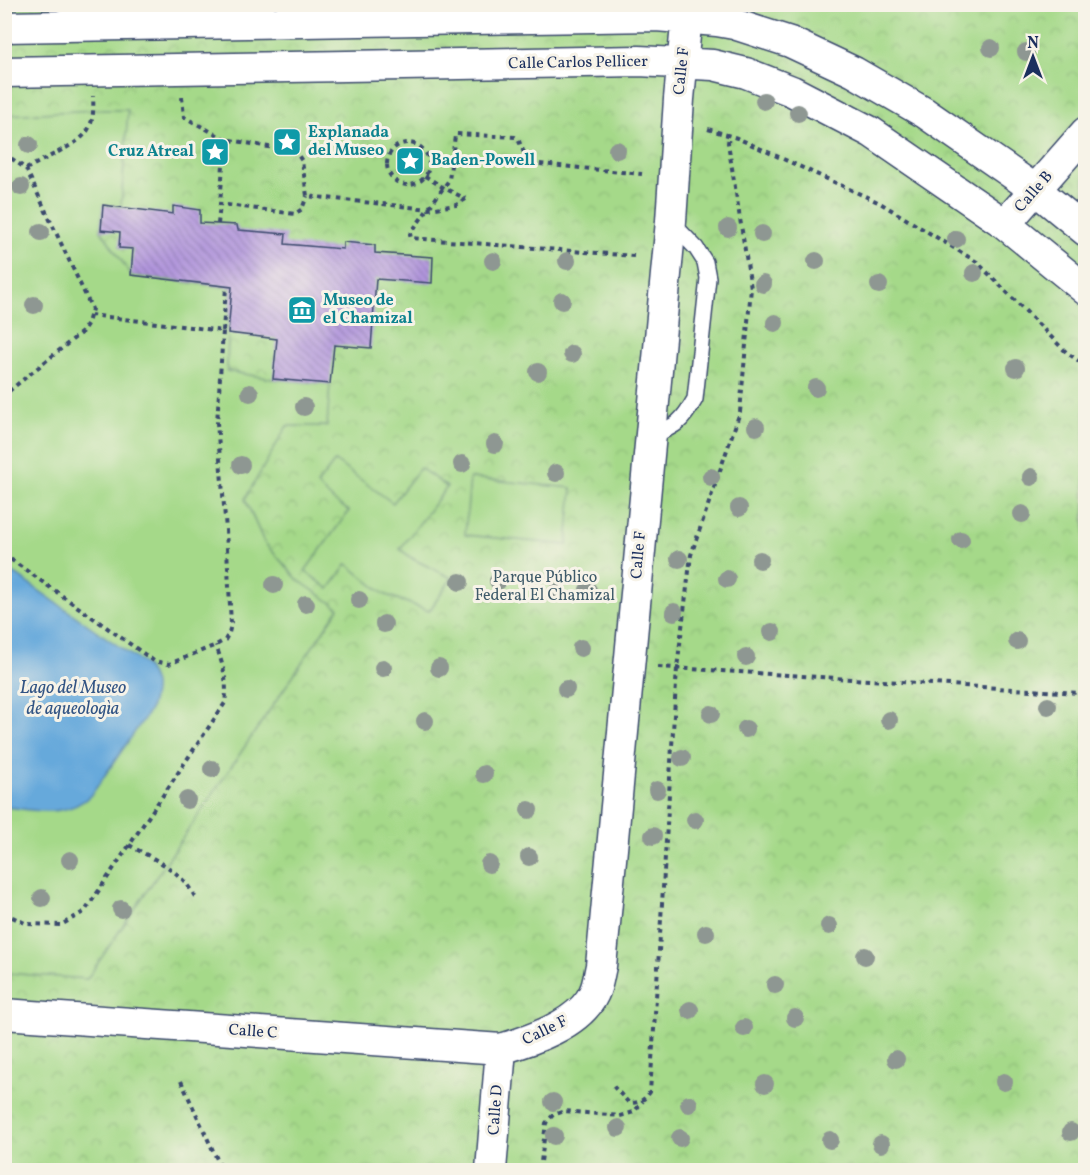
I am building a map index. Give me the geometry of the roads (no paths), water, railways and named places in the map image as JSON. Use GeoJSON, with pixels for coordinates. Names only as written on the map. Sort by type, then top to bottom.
{"type":"FeatureCollection","features":[{"type":"Feature","properties":{"kind":"street"},"geometry":{"type":"LineString","coordinates":[[4,27],[656,16],[688,12],[790,42],[854,72],[925,113],[1036,190],[1086,231]]}},
{"type":"Feature","properties":{"kind":"street","name":"Calle F"},"geometry":{"type":"LineString","coordinates":[[501,1048],[522,1043],[571,1020],[585,1006],[594,992],[601,966],[671,221],[688,12]]}},
{"type":"Feature","properties":{"kind":"street","name":"Calle Carlos Pellicer"},"geometry":{"type":"LineString","coordinates":[[4,72],[627,62],[713,65],[746,73],[792,91],[871,132],[1005,224],[1086,290]]}},
{"type":"Feature","properties":{"kind":"street","name":"Calle B"},"geometry":{"type":"LineString","coordinates":[[1005,224],[1086,132]]}},
{"type":"Feature","properties":{"kind":"street","name":"Calle C"},"geometry":{"type":"LineString","coordinates":[[4,1014],[501,1048]]}},
{"type":"Feature","properties":{"kind":"street","name":"Calle D"},"geometry":{"type":"LineString","coordinates":[[491,1170],[501,1048]]}},
{"type":"Feature","properties":{"kind":"lane"},"geometry":{"type":"LineString","coordinates":[[650,437],[673,427],[685,416],[695,399],[708,278],[705,262],[696,248],[671,221]]}},
{"type":"Feature","properties":{"kind":"water","name":"Lago del Museo de aqueologìa"},"geometry":{"type":"Polygon","coordinates":[[[5,572],[18,576],[144,664],[153,680],[154,691],[150,710],[92,794],[82,802],[62,810],[40,811],[5,807],[5,572]]]}},
{"type":"Feature","properties":{"kind":"place","name":"Explanada del Museo"},"geometry":{"type":"Point","coordinates":[287,142]}},
{"type":"Feature","properties":{"kind":"place","name":"Cruz Atreal"},"geometry":{"type":"Point","coordinates":[215,152]}},
{"type":"Feature","properties":{"kind":"place","name":"Baden-Powell"},"geometry":{"type":"Point","coordinates":[410,161]}},
{"type":"Feature","properties":{"kind":"place","name":"Museo de el Chamizal"},"geometry":{"type":"Point","coordinates":[302,310]}},
{"type":"Feature","properties":{"kind":"park label","name":"Parque Público Federal El Chamizal"},"geometry":{"type":"Point","coordinates":[545,587]}}]}
